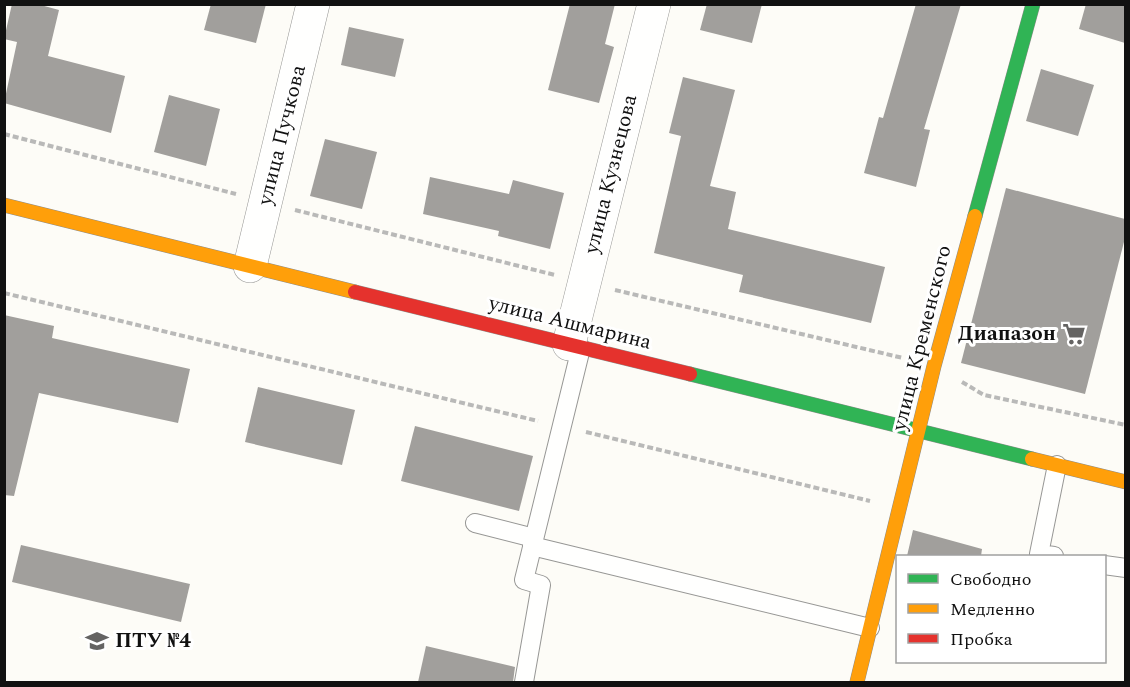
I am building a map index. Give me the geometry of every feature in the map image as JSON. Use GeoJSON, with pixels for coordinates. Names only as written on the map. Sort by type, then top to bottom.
{"type":"FeatureCollection","features":[{"type":"Feature","properties":{"kind":"main road","name":"улица Кременского"},"geometry":{"type":"LineString","coordinates":[[857,682],[934,366],[1033,4]]}},
{"type":"Feature","properties":{"kind":"main road","name":"улица Ашмарина"},"geometry":{"type":"LineString","coordinates":[[4,205],[1125,482]]}},
{"type":"Feature","properties":{"kind":"street","name":"улица Пучкова"},"geometry":{"type":"LineString","coordinates":[[250,266],[313,4]]}},
{"type":"Feature","properties":{"kind":"street","name":"улица Кузнецова"},"geometry":{"type":"LineString","coordinates":[[575,346],[654,4]]}},
{"type":"Feature","properties":{"kind":"lane"},"geometry":{"type":"LineString","coordinates":[[524,682],[541,585],[524,580],[561,426],[575,346]]}},
{"type":"Feature","properties":{"kind":"lane"},"geometry":{"type":"LineString","coordinates":[[1046,555],[1039,554],[1057,465]]}},
{"type":"Feature","properties":{"kind":"lane"},"geometry":{"type":"LineString","coordinates":[[475,523],[533,542],[870,628]]}},
{"type":"Feature","properties":{"kind":"lane"},"geometry":{"type":"LineString","coordinates":[[1106,565],[1125,568]]}},
{"type":"Feature","properties":{"kind":"path"},"geometry":{"type":"LineString","coordinates":[[4,293],[901,508]]}},
{"type":"Feature","properties":{"kind":"building"},"geometry":{"type":"Polygon","coordinates":[[[12,4],[37,4],[59,10],[48,56],[125,76],[111,133],[4,103],[17,42],[4,39],[12,4]]]}},
{"type":"Feature","properties":{"kind":"building"},"geometry":{"type":"Polygon","coordinates":[[[211,4],[266,4],[256,43],[204,30],[211,4]]]}},
{"type":"Feature","properties":{"kind":"building"},"geometry":{"type":"Polygon","coordinates":[[[570,4],[615,4],[605,44],[614,47],[599,103],[548,90],[570,4]]]}},
{"type":"Feature","properties":{"kind":"building"},"geometry":{"type":"Polygon","coordinates":[[[707,4],[762,4],[752,43],[700,30],[707,4]]]}},
{"type":"Feature","properties":{"kind":"building"},"geometry":{"type":"Polygon","coordinates":[[[916,4],[961,4],[924,129],[930,130],[916,187],[864,173],[879,117],[883,118],[916,4]]]}},
{"type":"Feature","properties":{"kind":"building"},"geometry":{"type":"Polygon","coordinates":[[[1086,4],[1125,4],[1125,43],[1079,29],[1086,4]]]}},
{"type":"Feature","properties":{"kind":"building"},"geometry":{"type":"Polygon","coordinates":[[[349,27],[404,39],[395,77],[341,65],[349,27]]]}},
{"type":"Feature","properties":{"kind":"building"},"geometry":{"type":"Polygon","coordinates":[[[1041,69],[1094,85],[1078,136],[1026,121],[1041,69]]]}},
{"type":"Feature","properties":{"kind":"building"},"geometry":{"type":"Polygon","coordinates":[[[683,77],[735,90],[710,186],[736,192],[728,229],[885,267],[871,323],[739,292],[743,275],[654,253],[681,136],[669,133],[683,77]]]}},
{"type":"Feature","properties":{"kind":"building"},"geometry":{"type":"Polygon","coordinates":[[[169,95],[220,109],[206,166],[154,152],[169,95]]]}},
{"type":"Feature","properties":{"kind":"building"},"geometry":{"type":"Polygon","coordinates":[[[325,139],[377,152],[362,209],[310,196],[325,139]]]}},
{"type":"Feature","properties":{"kind":"building"},"geometry":{"type":"Polygon","coordinates":[[[430,177],[509,194],[513,180],[564,193],[550,249],[498,236],[499,231],[423,214],[430,177]]]}},
{"type":"Feature","properties":{"kind":"building"},"geometry":{"type":"Polygon","coordinates":[[[1006,188],[1125,219],[1125,238],[1085,394],[961,363],[1006,188]]]}},
{"type":"Feature","properties":{"kind":"building"},"geometry":{"type":"Polygon","coordinates":[[[4,315],[54,326],[52,338],[190,369],[178,423],[39,393],[14,496],[4,495],[4,315]]]}},
{"type":"Feature","properties":{"kind":"building"},"geometry":{"type":"Polygon","coordinates":[[[258,387],[355,410],[342,465],[245,442],[258,387]]]}},
{"type":"Feature","properties":{"kind":"building"},"geometry":{"type":"Polygon","coordinates":[[[415,426],[533,456],[519,511],[401,481],[415,426]]]}},
{"type":"Feature","properties":{"kind":"building"},"geometry":{"type":"Polygon","coordinates":[[[913,530],[982,549],[981,555],[907,555],[913,530]]]}},
{"type":"Feature","properties":{"kind":"building"},"geometry":{"type":"Polygon","coordinates":[[[21,545],[190,584],[181,622],[12,582],[21,545]]]}},
{"type":"Feature","properties":{"kind":"building"},"geometry":{"type":"Polygon","coordinates":[[[426,646],[515,667],[513,682],[418,682],[426,646]]]}},
{"type":"Feature","properties":{"kind":"traffic: fast"},"geometry":{"type":"LineString","coordinates":[[975,216],[1033,4]]}},
{"type":"Feature","properties":{"kind":"traffic: fast"},"geometry":{"type":"LineString","coordinates":[[690,374],[1032,459]]}},
{"type":"Feature","properties":{"kind":"traffic: slow"},"geometry":{"type":"LineString","coordinates":[[4,205],[355,292]]}},
{"type":"Feature","properties":{"kind":"traffic: slow"},"geometry":{"type":"LineString","coordinates":[[857,682],[934,366],[975,216]]}},
{"type":"Feature","properties":{"kind":"traffic: slow"},"geometry":{"type":"LineString","coordinates":[[1032,459],[1126,482]]}},
{"type":"Feature","properties":{"kind":"traffic: jam"},"geometry":{"type":"LineString","coordinates":[[355,292],[690,374]]}},
{"type":"Feature","properties":{"kind":"place","name":"Диапазон"},"geometry":{"type":"Point","coordinates":[1074,334]}},
{"type":"Feature","properties":{"kind":"place","name":"ПТУ №4"},"geometry":{"type":"Point","coordinates":[97,641]}}]}
